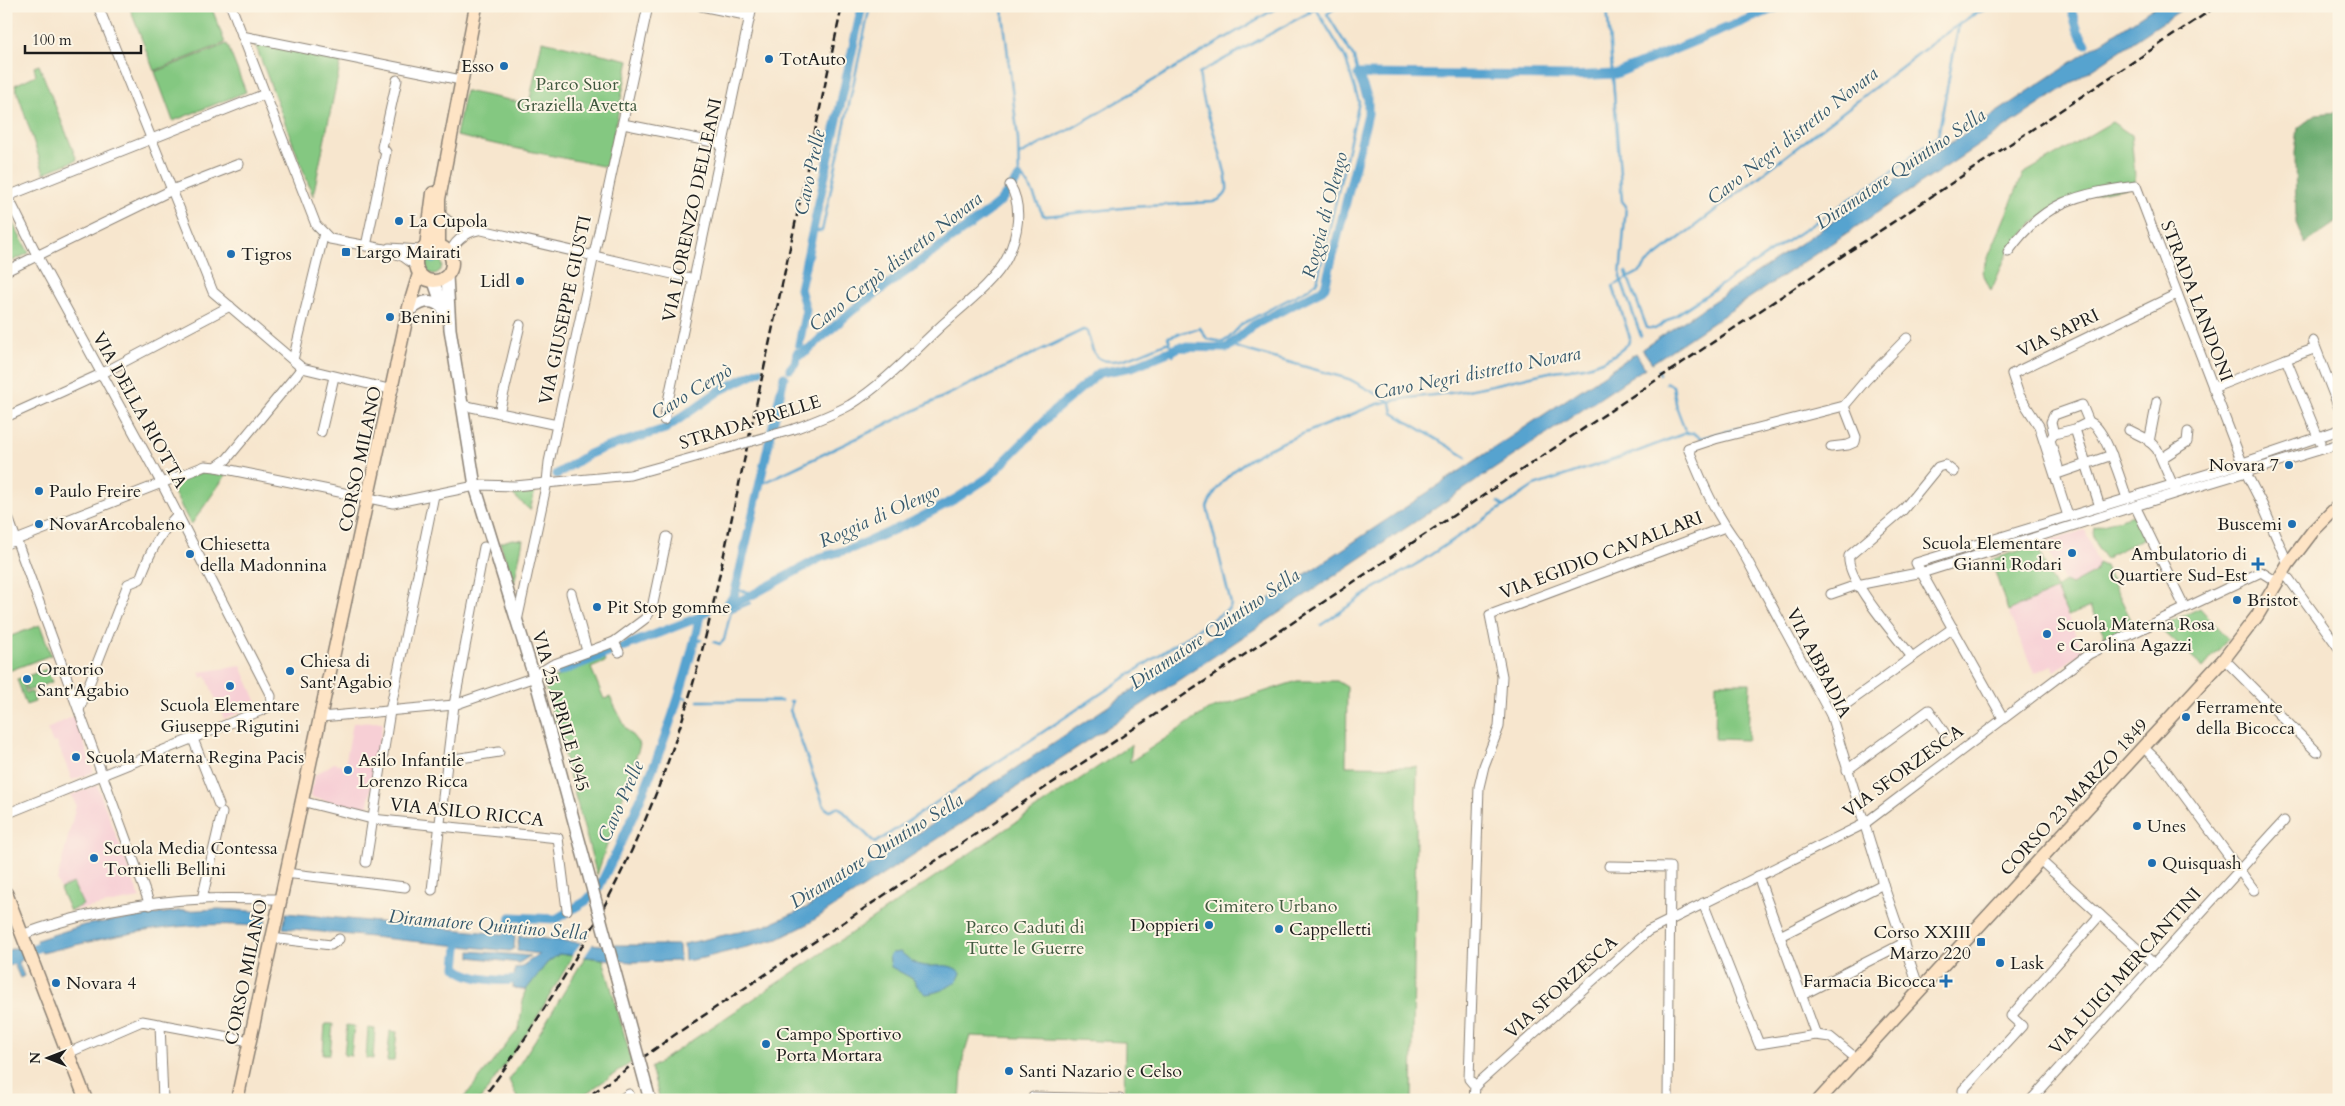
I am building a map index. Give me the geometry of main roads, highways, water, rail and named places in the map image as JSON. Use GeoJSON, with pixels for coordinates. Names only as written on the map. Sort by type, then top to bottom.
{"type":"FeatureCollection","features":[{"type":"Feature","properties":{"kind":"main road"},"geometry":{"type":"LineString","coordinates":[[434,230],[439,214],[439,199],[476,6]]}},
{"type":"Feature","properties":{"kind":"main road"},"geometry":{"type":"LineString","coordinates":[[417,270],[437,287],[447,276],[452,265],[435,249],[432,199],[456,79],[468,45]]}},
{"type":"Feature","properties":{"kind":"main road"},"geometry":{"type":"LineString","coordinates":[[439,199],[437,195],[459,80],[456,79]]}},
{"type":"Feature","properties":{"kind":"main road","name":"CORSO MILANO"},"geometry":{"type":"LineString","coordinates":[[237,1100],[285,873],[393,390],[414,289],[417,256],[435,249]]}},
{"type":"Feature","properties":{"kind":"main road","name":"CORSO MILANO"},"geometry":{"type":"LineString","coordinates":[[406,324],[425,286],[437,287]]}},
{"type":"Feature","properties":{"kind":"main road","name":"CORSO 23 MARZO 1849"},"geometry":{"type":"LineString","coordinates":[[1820,1100],[2224,659],[2257,616],[2283,573],[2313,531],[2339,505]]}},
{"type":"Feature","properties":{"kind":"main road"},"geometry":{"type":"LineString","coordinates":[[6,893],[86,1100]]}},
{"type":"Feature","properties":{"kind":"water"},"geometry":{"type":"Polygon","coordinates":[[[2156,6],[2187,6],[1652,363],[1642,349],[2156,6]]]}},
{"type":"Feature","properties":{"kind":"water"},"geometry":{"type":"Polygon","coordinates":[[[1636,353],[1645,368],[1095,736],[806,925],[778,939],[685,961],[684,944],[765,926],[808,907],[1636,353]]]}},
{"type":"Feature","properties":{"kind":"water"},"geometry":{"type":"Polygon","coordinates":[[[219,909],[266,912],[265,924],[262,924],[261,927],[206,925],[150,930],[95,940],[42,953],[37,940],[84,925],[179,911],[219,909]]]}},
{"type":"Feature","properties":{"kind":"water"},"geometry":{"type":"Polygon","coordinates":[[[286,913],[512,935],[515,937],[514,949],[510,951],[283,928],[286,913]]]}},
{"type":"Feature","properties":{"kind":"water"},"geometry":{"type":"Polygon","coordinates":[[[519,936],[600,945],[679,945],[680,961],[631,962],[559,954],[547,963],[526,990],[513,988],[515,968],[521,967],[539,954],[517,951],[519,936]]]}},
{"type":"Feature","properties":{"kind":"water"},"geometry":{"type":"Polygon","coordinates":[[[18,947],[23,959],[18,962],[24,976],[20,978],[14,964],[6,967],[6,951],[18,947]]]}},
{"type":"Feature","properties":{"kind":"water"},"geometry":{"type":"Polygon","coordinates":[[[470,951],[530,956],[519,963],[470,957],[470,951]]]}},
{"type":"Feature","properties":{"kind":"water"},"geometry":{"type":"Polygon","coordinates":[[[900,952],[917,964],[947,966],[961,973],[956,981],[947,988],[926,994],[913,979],[891,967],[889,956],[892,953],[900,952]]]}},
{"type":"Feature","properties":{"kind":"waterway","name":"Cavo Prelle"},"geometry":{"type":"LineString","coordinates":[[799,344],[806,310],[800,289],[862,6]]}},
{"type":"Feature","properties":{"kind":"waterway"},"geometry":{"type":"LineString","coordinates":[[813,231],[822,231],[870,6]]}},
{"type":"Feature","properties":{"kind":"waterway","name":"Cavo Cerpò distretto Novara"},"geometry":{"type":"LineString","coordinates":[[1002,6],[1018,139],[1019,178],[1022,177],[1032,191],[1043,215],[1046,216],[1132,207],[1213,202],[1222,198],[1227,190],[1227,183],[1205,104],[1199,73],[1321,6]]}},
{"type":"Feature","properties":{"kind":"waterway","name":"Cavo Cerpò distretto Novara"},"geometry":{"type":"LineString","coordinates":[[1019,155],[1069,130],[1280,6]]}},
{"type":"Feature","properties":{"kind":"waterway","name":"Cavo Cerpò distretto Novara"},"geometry":{"type":"LineString","coordinates":[[1306,6],[1310,13]]}},
{"type":"Feature","properties":{"kind":"waterway"},"geometry":{"type":"LineString","coordinates":[[1338,6],[1327,14],[1354,58],[1358,74]]}},
{"type":"Feature","properties":{"kind":"waterway"},"geometry":{"type":"LineString","coordinates":[[1607,6],[1612,71]]}},
{"type":"Feature","properties":{"kind":"waterway","name":"Roggia di Olengo"},"geometry":{"type":"LineString","coordinates":[[723,608],[750,596],[822,557],[853,548],[914,521],[957,498],[989,477],[1054,411],[1099,373],[1132,367],[1180,347],[1227,348],[1254,325],[1322,290],[1325,287],[1368,114],[1368,99],[1358,74],[1570,76],[1615,74],[1780,6]]}},
{"type":"Feature","properties":{"kind":"waterway","name":"Cavo Negri distretto Novara"},"geometry":{"type":"LineString","coordinates":[[790,701],[792,701],[790,710],[824,806],[829,811],[836,807],[840,808],[875,843],[1230,608],[1231,604],[1207,507],[1216,490],[1228,476],[1242,465],[1274,446],[1378,404],[1407,398],[1457,392],[1554,371],[1582,367],[1614,355],[1625,347],[1630,338],[1613,286],[1641,271],[1647,263],[1939,38],[1971,16],[1992,6]]}},
{"type":"Feature","properties":{"kind":"waterway"},"geometry":{"type":"LineString","coordinates":[[2070,6],[2078,31],[2086,44]]}},
{"type":"Feature","properties":{"kind":"waterway"},"geometry":{"type":"LineString","coordinates":[[1170,343],[1168,337],[1200,328],[1207,339],[1223,342],[1242,324],[1308,289],[1317,282],[1359,102],[1345,57],[1318,12]]}},
{"type":"Feature","properties":{"kind":"waterway"},"geometry":{"type":"LineString","coordinates":[[1626,272],[1647,328],[1655,329],[1906,162],[1938,136],[1959,24]]}},
{"type":"Feature","properties":{"kind":"waterway"},"geometry":{"type":"LineString","coordinates":[[1613,79],[1622,201],[1626,206],[1620,277],[1641,336]]}},
{"type":"Feature","properties":{"kind":"waterway","name":"Cavo Cerpò distretto Novara"},"geometry":{"type":"LineString","coordinates":[[801,353],[810,348],[853,310],[988,212],[999,203],[1019,178]]}},
{"type":"Feature","properties":{"kind":"waterway"},"geometry":{"type":"LineString","coordinates":[[433,259],[434,239]]}},
{"type":"Feature","properties":{"kind":"waterway"},"geometry":{"type":"LineString","coordinates":[[759,485],[1083,330],[1087,331],[1094,353],[1100,359],[1108,361],[1128,358],[1166,343],[1170,343],[1173,356]]}},
{"type":"Feature","properties":{"kind":"waterway"},"geometry":{"type":"LineString","coordinates":[[1231,346],[1349,379],[1391,402],[1393,413],[1466,457]]}},
{"type":"Feature","properties":{"kind":"waterway"},"geometry":{"type":"LineString","coordinates":[[796,360],[809,354],[810,348]]}},
{"type":"Feature","properties":{"kind":"waterway","name":"Cavo Prelle"},"geometry":{"type":"LineString","coordinates":[[790,369],[795,363],[797,353]]}},
{"type":"Feature","properties":{"kind":"waterway"},"geometry":{"type":"LineString","coordinates":[[1658,370],[1660,374]]}},
{"type":"Feature","properties":{"kind":"waterway","name":"Cavo Cerpò"},"geometry":{"type":"LineString","coordinates":[[557,474],[587,455],[601,449],[665,429],[719,391],[759,371]]}},
{"type":"Feature","properties":{"kind":"waterway","name":"Cavo Prelle"},"geometry":{"type":"LineString","coordinates":[[728,603],[734,596],[784,377]]}},
{"type":"Feature","properties":{"kind":"waterway"},"geometry":{"type":"LineString","coordinates":[[1321,625],[1534,486],[1686,433],[1677,409],[1673,386],[1666,383]]}},
{"type":"Feature","properties":{"kind":"waterway"},"geometry":{"type":"LineString","coordinates":[[1686,433],[1693,433],[1701,438],[1739,428]]}},
{"type":"Feature","properties":{"kind":"waterway"},"geometry":{"type":"LineString","coordinates":[[1498,502],[1503,506]]}},
{"type":"Feature","properties":{"kind":"waterway"},"geometry":{"type":"LineString","coordinates":[[736,590],[754,593]]}},
{"type":"Feature","properties":{"kind":"waterway"},"geometry":{"type":"LineString","coordinates":[[714,642],[720,644],[724,640],[731,611],[750,603]]}},
{"type":"Feature","properties":{"kind":"waterway","name":"Cavo Prelle"},"geometry":{"type":"LineString","coordinates":[[507,943],[511,917],[556,919],[586,901],[599,887],[631,822],[645,788],[682,686],[700,616],[708,610]]}},
{"type":"Feature","properties":{"kind":"waterway","name":"Roggia di Olengo"},"geometry":{"type":"LineString","coordinates":[[559,672],[697,618]]}},
{"type":"Feature","properties":{"kind":"waterway","name":"Cavo Prelle"},"geometry":{"type":"LineString","coordinates":[[694,642],[701,640]]}},
{"type":"Feature","properties":{"kind":"waterway","name":"Cavo Negri distretto Novara"},"geometry":{"type":"LineString","coordinates":[[680,696],[686,698]]}},
{"type":"Feature","properties":{"kind":"waterway","name":"Cavo Negri distretto Novara"},"geometry":{"type":"LineString","coordinates":[[698,701],[781,701]]}},
{"type":"Feature","properties":{"kind":"waterway"},"geometry":{"type":"LineString","coordinates":[[459,938],[456,967],[461,971],[478,978],[498,980],[523,978]]}},
{"type":"Feature","properties":{"kind":"waterway","name":"Diramatore Quintino Sella"},"geometry":{"type":"LineString","coordinates":[[6,960],[50,943]]}},
{"type":"Feature","properties":{"kind":"railway"},"geometry":{"type":"LineString","coordinates":[[481,1100],[510,1061],[554,993],[608,900],[651,806],[669,759],[700,658],[713,605],[842,6]]}},
{"type":"Feature","properties":{"kind":"railway"},"geometry":{"type":"LineString","coordinates":[[583,1100],[676,1034],[2217,6]]}},
{"type":"Feature","properties":{"kind":"place","name":"TotAuto"},"geometry":{"type":"Point","coordinates":[769,59]}},
{"type":"Feature","properties":{"kind":"place","name":"Esso"},"geometry":{"type":"Point","coordinates":[504,66]}},
{"type":"Feature","properties":{"kind":"place","name":"La Cupola"},"geometry":{"type":"Point","coordinates":[399,221]}},
{"type":"Feature","properties":{"kind":"place","name":"Largo Mairati"},"geometry":{"type":"Point","coordinates":[346,252]}},
{"type":"Feature","properties":{"kind":"place","name":"Tigros"},"geometry":{"type":"Point","coordinates":[231,254]}},
{"type":"Feature","properties":{"kind":"place","name":"Lidl"},"geometry":{"type":"Point","coordinates":[520,281]}},
{"type":"Feature","properties":{"kind":"place","name":"Benini"},"geometry":{"type":"Point","coordinates":[390,317]}},
{"type":"Feature","properties":{"kind":"place","name":"Novara 7"},"geometry":{"type":"Point","coordinates":[2289,465]}},
{"type":"Feature","properties":{"kind":"place","name":"Paulo Freire"},"geometry":{"type":"Point","coordinates":[39,491]}},
{"type":"Feature","properties":{"kind":"place","name":"NovarArcobaleno"},"geometry":{"type":"Point","coordinates":[39,524]}},
{"type":"Feature","properties":{"kind":"place","name":"Buscemi"},"geometry":{"type":"Point","coordinates":[2292,524]}},
{"type":"Feature","properties":{"kind":"place","name":"Scuola Elementare Gianni Rodari"},"geometry":{"type":"Point","coordinates":[2072,553]}},
{"type":"Feature","properties":{"kind":"place","name":"Chiesetta della Madonnina"},"geometry":{"type":"Point","coordinates":[190,554]}},
{"type":"Feature","properties":{"kind":"place","name":"Ambulatorio di Quartiere Sud-Est"},"geometry":{"type":"Point","coordinates":[2258,564]}},
{"type":"Feature","properties":{"kind":"place","name":"Bristot"},"geometry":{"type":"Point","coordinates":[2237,600]}},
{"type":"Feature","properties":{"kind":"place","name":"Pit Stop gomme"},"geometry":{"type":"Point","coordinates":[597,607]}},
{"type":"Feature","properties":{"kind":"place","name":"Scuola Materna Rosa e Carolina Agazzi"},"geometry":{"type":"Point","coordinates":[2047,634]}},
{"type":"Feature","properties":{"kind":"place","name":"Chiesa di Sant'Agabio"},"geometry":{"type":"Point","coordinates":[290,671]}},
{"type":"Feature","properties":{"kind":"place","name":"Oratorio Sant'Agabio"},"geometry":{"type":"Point","coordinates":[27,679]}},
{"type":"Feature","properties":{"kind":"place","name":"Scuola Elementare Giuseppe Rigutini"},"geometry":{"type":"Point","coordinates":[230,686]}},
{"type":"Feature","properties":{"kind":"place","name":"Ferramente della Bicocca"},"geometry":{"type":"Point","coordinates":[2186,717]}},
{"type":"Feature","properties":{"kind":"place","name":"Scuola Materna Regina Pacis"},"geometry":{"type":"Point","coordinates":[76,757]}},
{"type":"Feature","properties":{"kind":"place","name":"Asilo Infantile Lorenzo Ricca"},"geometry":{"type":"Point","coordinates":[348,770]}},
{"type":"Feature","properties":{"kind":"place","name":"Unes"},"geometry":{"type":"Point","coordinates":[2137,826]}},
{"type":"Feature","properties":{"kind":"place","name":"Scuola Media Contessa Tornielli Bellini"},"geometry":{"type":"Point","coordinates":[94,858]}},
{"type":"Feature","properties":{"kind":"place","name":"Quisquash"},"geometry":{"type":"Point","coordinates":[2152,863]}},
{"type":"Feature","properties":{"kind":"place","name":"Doppieri"},"geometry":{"type":"Point","coordinates":[1209,925]}},
{"type":"Feature","properties":{"kind":"place","name":"Cappelletti"},"geometry":{"type":"Point","coordinates":[1279,929]}},
{"type":"Feature","properties":{"kind":"place","name":"Corso XXIII Marzo 220"},"geometry":{"type":"Point","coordinates":[1981,942]}},
{"type":"Feature","properties":{"kind":"place","name":"Lask"},"geometry":{"type":"Point","coordinates":[2000,963]}},
{"type":"Feature","properties":{"kind":"place","name":"Farmacia Bicocca"},"geometry":{"type":"Point","coordinates":[1946,981]}},
{"type":"Feature","properties":{"kind":"place","name":"Novara 4"},"geometry":{"type":"Point","coordinates":[56,983]}},
{"type":"Feature","properties":{"kind":"place","name":"Campo Sportivo Porta Mortara"},"geometry":{"type":"Point","coordinates":[766,1044]}},
{"type":"Feature","properties":{"kind":"place","name":"Santi Nazario e Celso"},"geometry":{"type":"Point","coordinates":[1009,1071]}},
{"type":"Feature","properties":{"kind":"park label","name":"Parco Suor Graziella Avetta"},"geometry":{"type":"Point","coordinates":[577,94]}},
{"type":"Feature","properties":{"kind":"park label","name":"Cimitero Urbano"},"geometry":{"type":"Point","coordinates":[1271,906]}},
{"type":"Feature","properties":{"kind":"park label","name":"Parco Caduti di Tutte le Guerre"},"geometry":{"type":"Point","coordinates":[1025,938]}}]}
